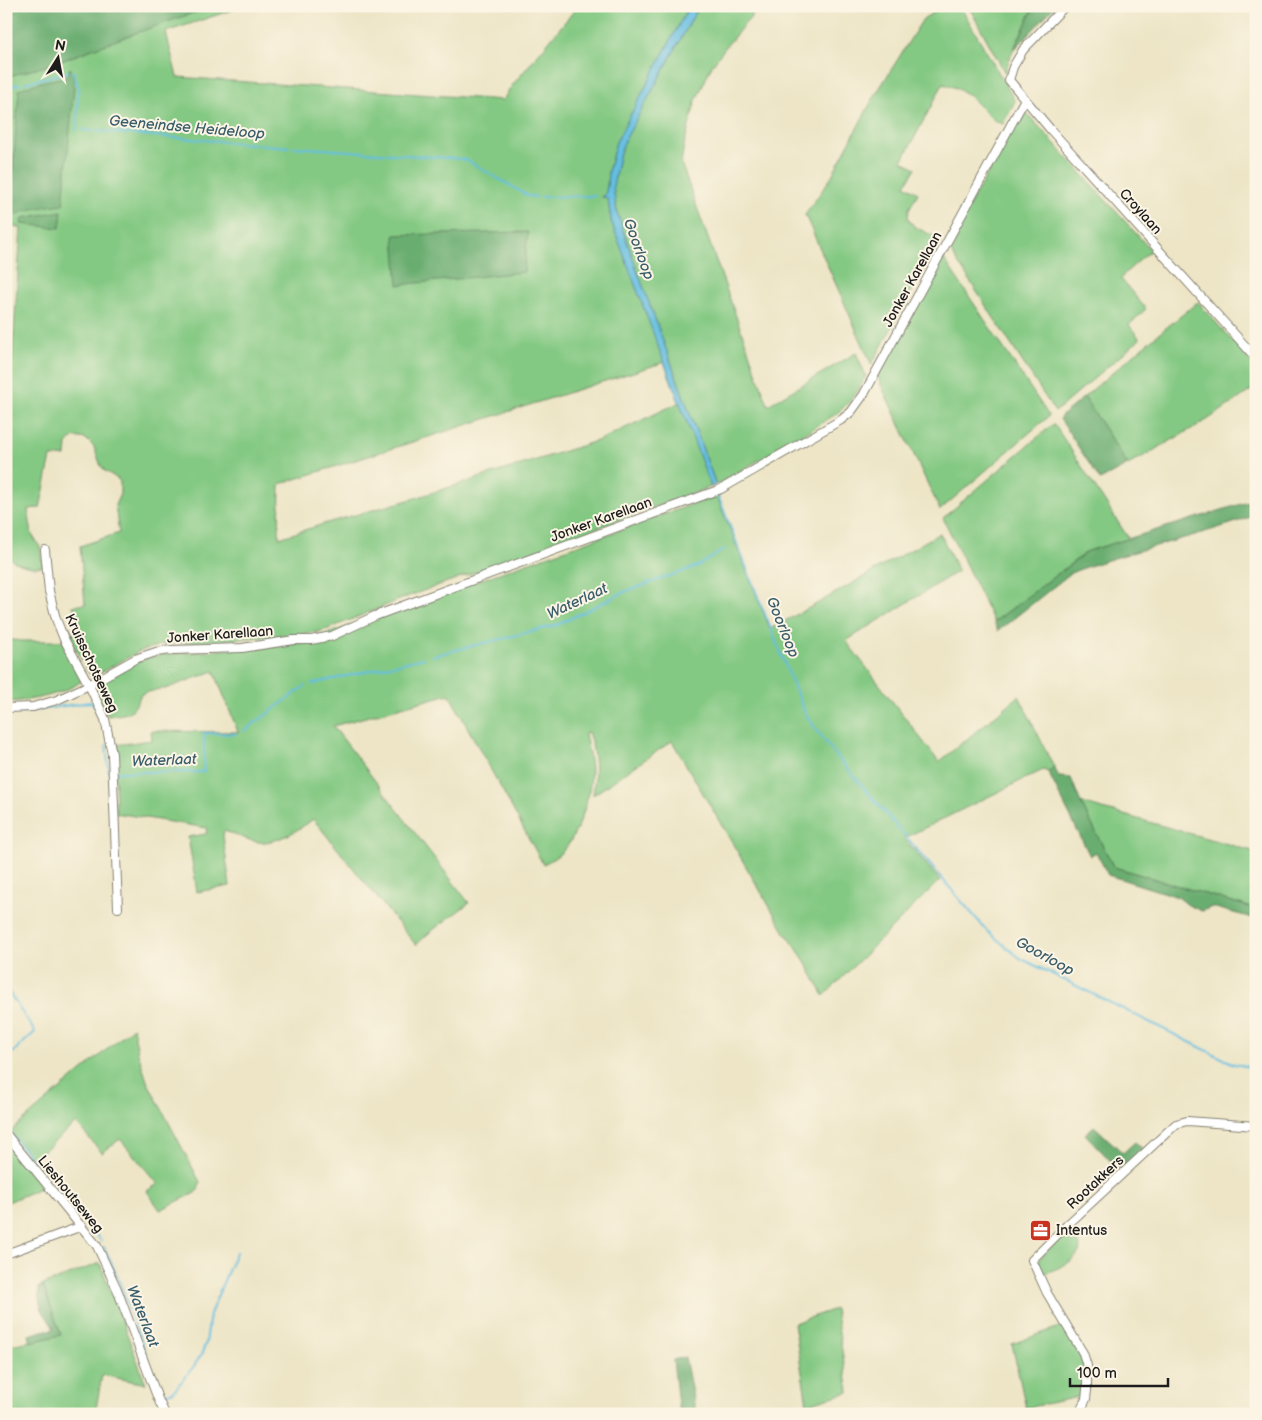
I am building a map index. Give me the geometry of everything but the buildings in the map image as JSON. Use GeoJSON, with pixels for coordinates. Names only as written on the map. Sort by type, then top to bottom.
{"type":"FeatureCollection","features":[{"type":"Feature","properties":{"kind":"street","name":"Croylaan"},"geometry":{"type":"LineString","coordinates":[[1066,6],[1023,50],[1009,80],[1050,129],[1256,358]]}},
{"type":"Feature","properties":{"kind":"street","name":"Jonker Karellaan"},"geometry":{"type":"LineString","coordinates":[[6,708],[47,704],[135,659],[156,652],[242,648],[332,636],[375,616],[721,489],[841,420],[851,412],[864,394],[1025,99]]}},
{"type":"Feature","properties":{"kind":"street","name":"Kruisschotseweg"},"geometry":{"type":"LineString","coordinates":[[45,550],[49,592],[56,619],[64,639],[89,684],[105,719],[112,754],[118,908]]}},
{"type":"Feature","properties":{"kind":"street","name":"Rootakkers"},"geometry":{"type":"LineString","coordinates":[[1079,1414],[1086,1399],[1087,1366],[1083,1354],[1047,1293],[1032,1260],[1176,1124],[1187,1121],[1256,1126]]}},
{"type":"Feature","properties":{"kind":"street","name":"Lieshoutseweg"},"geometry":{"type":"LineString","coordinates":[[6,1134],[97,1246],[117,1288],[165,1414]]}},
{"type":"Feature","properties":{"kind":"street"},"geometry":{"type":"LineString","coordinates":[[6,1254],[82,1226]]}},
{"type":"Feature","properties":{"kind":"green space"},"geometry":{"type":"Polygon","coordinates":[[[6,6],[244,6],[166,32],[177,77],[503,100],[511,87],[578,6],[689,6],[616,142],[608,172],[605,195],[602,196],[608,199],[611,221],[665,362],[280,484],[279,538],[412,499],[600,440],[680,402],[711,487],[409,596],[328,629],[290,635],[160,645],[138,652],[91,676],[68,635],[81,631],[73,606],[85,604],[80,546],[119,533],[115,505],[120,494],[120,482],[101,466],[94,447],[86,439],[74,437],[67,444],[66,456],[51,457],[40,508],[28,509],[32,535],[40,547],[43,566],[23,565],[6,556],[6,453],[21,228],[11,226],[12,156],[6,157],[6,6]]]}},
{"type":"Feature","properties":{"kind":"green space"},"geometry":{"type":"Polygon","coordinates":[[[6,6],[213,6],[53,64],[6,77],[6,6]]]}},
{"type":"Feature","properties":{"kind":"green space"},"geometry":{"type":"Polygon","coordinates":[[[699,6],[756,6],[751,17],[712,65],[695,103],[681,163],[768,405],[856,353],[866,376],[857,392],[839,412],[716,485],[633,259],[617,212],[613,187],[619,156],[626,138],[699,6]]]}},
{"type":"Feature","properties":{"kind":"green space"},"geometry":{"type":"Polygon","coordinates":[[[943,6],[960,6],[1015,101],[1003,124],[989,116],[967,94],[943,84],[902,161],[916,168],[905,185],[918,193],[909,209],[908,219],[915,227],[940,239],[872,364],[805,215],[830,179],[871,102],[923,19],[943,6]]]}},
{"type":"Feature","properties":{"kind":"green space"},"geometry":{"type":"Polygon","coordinates":[[[974,6],[1034,6],[1009,59],[1005,73],[970,9],[974,6]]]}},
{"type":"Feature","properties":{"kind":"green space"},"geometry":{"type":"Polygon","coordinates":[[[1034,6],[1055,6],[1014,50],[1034,6]]]}},
{"type":"Feature","properties":{"kind":"green space"},"geometry":{"type":"Polygon","coordinates":[[[70,68],[75,76],[63,204],[28,210],[11,219],[19,89],[44,81],[66,77],[70,68]]]}},
{"type":"Feature","properties":{"kind":"green space"},"geometry":{"type":"Polygon","coordinates":[[[1023,109],[1151,250],[1124,274],[1121,279],[1146,309],[1129,325],[1140,339],[1055,412],[947,246],[1023,109]]]}},
{"type":"Feature","properties":{"kind":"green space"},"geometry":{"type":"Polygon","coordinates":[[[62,211],[60,228],[21,224],[23,218],[62,211]]]}},
{"type":"Feature","properties":{"kind":"green space"},"geometry":{"type":"Polygon","coordinates":[[[528,232],[524,272],[398,285],[395,235],[528,232]]]}},
{"type":"Feature","properties":{"kind":"green space"},"geometry":{"type":"Polygon","coordinates":[[[942,256],[1049,416],[940,510],[877,374],[942,256]]]}},
{"type":"Feature","properties":{"kind":"green space"},"geometry":{"type":"Polygon","coordinates":[[[1198,302],[1256,368],[1256,387],[1207,420],[1128,465],[1084,397],[1198,302]]]}},
{"type":"Feature","properties":{"kind":"green space"},"geometry":{"type":"Polygon","coordinates":[[[1084,397],[1128,465],[1100,480],[1060,419],[1061,416],[1084,397]]]}},
{"type":"Feature","properties":{"kind":"green space"},"geometry":{"type":"Polygon","coordinates":[[[1054,424],[1129,539],[1088,551],[994,622],[943,518],[1054,424]]]}},
{"type":"Feature","properties":{"kind":"green space"},"geometry":{"type":"Polygon","coordinates":[[[716,494],[770,629],[940,533],[958,571],[846,641],[939,762],[1019,696],[1054,767],[1048,772],[1043,770],[904,838],[940,880],[824,996],[805,961],[787,936],[672,741],[593,795],[594,756],[588,732],[585,734],[590,757],[591,780],[585,808],[568,846],[543,864],[449,694],[333,726],[469,903],[416,945],[313,819],[280,839],[265,842],[254,841],[224,831],[223,836],[230,886],[197,892],[188,837],[206,834],[207,828],[116,813],[115,745],[152,740],[151,731],[238,732],[214,671],[165,689],[141,694],[135,706],[129,712],[108,716],[95,686],[141,660],[161,655],[302,643],[699,502],[716,494]]]}},
{"type":"Feature","properties":{"kind":"green space"},"geometry":{"type":"Polygon","coordinates":[[[1251,501],[1256,510],[1256,515],[1071,573],[998,631],[994,622],[1088,551],[1251,501]]]}},
{"type":"Feature","properties":{"kind":"green space"},"geometry":{"type":"Polygon","coordinates":[[[6,639],[63,641],[83,680],[67,690],[36,699],[6,702],[6,639]]]}},
{"type":"Feature","properties":{"kind":"green space"},"geometry":{"type":"Polygon","coordinates":[[[1054,767],[1059,777],[1071,778],[1081,803],[1114,867],[1256,909],[1256,919],[1212,907],[1202,911],[1188,905],[1178,897],[1108,875],[1096,852],[1090,856],[1048,772],[1054,767]]]}},
{"type":"Feature","properties":{"kind":"green space"},"geometry":{"type":"Polygon","coordinates":[[[1081,803],[1256,852],[1256,909],[1114,867],[1081,803]]]}},
{"type":"Feature","properties":{"kind":"green space"},"geometry":{"type":"Polygon","coordinates":[[[133,1027],[138,1053],[147,1081],[200,1182],[195,1193],[160,1210],[147,1191],[158,1184],[120,1139],[102,1153],[76,1123],[33,1160],[10,1132],[133,1027]]]}},
{"type":"Feature","properties":{"kind":"green space"},"geometry":{"type":"Polygon","coordinates":[[[1094,1126],[1123,1153],[1135,1142],[1145,1151],[1121,1172],[1085,1134],[1094,1126]]]}},
{"type":"Feature","properties":{"kind":"green space"},"geometry":{"type":"Polygon","coordinates":[[[6,1141],[45,1186],[6,1203],[6,1141]]]}},
{"type":"Feature","properties":{"kind":"green space"},"geometry":{"type":"Polygon","coordinates":[[[1068,1231],[1079,1243],[1080,1249],[1077,1255],[1066,1264],[1040,1275],[1037,1264],[1039,1259],[1068,1231]]]}},
{"type":"Feature","properties":{"kind":"green space"},"geometry":{"type":"Polygon","coordinates":[[[100,1263],[146,1384],[102,1375],[95,1414],[6,1414],[6,1346],[61,1335],[43,1285],[100,1263]]]}},
{"type":"Feature","properties":{"kind":"green space"},"geometry":{"type":"Polygon","coordinates":[[[43,1285],[61,1335],[31,1342],[29,1335],[53,1330],[42,1310],[39,1300],[39,1287],[43,1285]]]}},
{"type":"Feature","properties":{"kind":"green space"},"geometry":{"type":"Polygon","coordinates":[[[835,1309],[849,1392],[807,1404],[794,1323],[835,1309]]]}},
{"type":"Feature","properties":{"kind":"green space"},"geometry":{"type":"Polygon","coordinates":[[[1062,1326],[1076,1348],[1084,1366],[1083,1396],[1026,1408],[1012,1344],[1062,1326]]]}},
{"type":"Feature","properties":{"kind":"green space"},"geometry":{"type":"Polygon","coordinates":[[[685,1357],[696,1414],[679,1414],[673,1360],[685,1357]]]}},
{"type":"Feature","properties":{"kind":"water"},"geometry":{"type":"Polygon","coordinates":[[[689,6],[699,6],[626,138],[619,156],[613,187],[617,212],[633,259],[716,485],[711,487],[611,221],[608,199],[602,196],[605,195],[608,172],[616,142],[689,6]]]}},
{"type":"Feature","properties":{"kind":"waterway","name":"Geeneindse Heideloop"},"geometry":{"type":"LineString","coordinates":[[25,83],[68,72]]}},
{"type":"Feature","properties":{"kind":"waterway","name":"Geeneindse Heideloop"},"geometry":{"type":"LineString","coordinates":[[72,72],[78,87],[77,130]]}},
{"type":"Feature","properties":{"kind":"waterway","name":"Geeneindse Heideloop"},"geometry":{"type":"LineString","coordinates":[[6,87],[20,84]]}},
{"type":"Feature","properties":{"kind":"waterway","name":"Geeneindse Heideloop"},"geometry":{"type":"LineString","coordinates":[[83,130],[289,147]]}},
{"type":"Feature","properties":{"kind":"waterway","name":"Geeneindse Heideloop"},"geometry":{"type":"LineString","coordinates":[[294,147],[462,159],[528,196],[537,197]]}},
{"type":"Feature","properties":{"kind":"waterway","name":"Geeneindse Heideloop"},"geometry":{"type":"LineString","coordinates":[[542,197],[595,196]]}},
{"type":"Feature","properties":{"kind":"waterway","name":"Goorloop"},"geometry":{"type":"LineString","coordinates":[[717,493],[805,713],[839,759],[987,931],[1020,958],[1234,1064],[1256,1068]]}},
{"type":"Feature","properties":{"kind":"waterway","name":"Waterlaat"},"geometry":{"type":"LineString","coordinates":[[432,656],[557,625],[624,592],[698,566],[725,549]]}},
{"type":"Feature","properties":{"kind":"waterway","name":"Waterlaat"},"geometry":{"type":"LineString","coordinates":[[312,684],[424,658]]}},
{"type":"Feature","properties":{"kind":"waterway","name":"Waterlaat"},"geometry":{"type":"LineString","coordinates":[[244,731],[305,686]]}},
{"type":"Feature","properties":{"kind":"waterway","name":"Waterlaat"},"geometry":{"type":"LineString","coordinates":[[6,713],[18,713],[90,702],[94,704],[102,724]]}},
{"type":"Feature","properties":{"kind":"waterway","name":"Waterlaat"},"geometry":{"type":"LineString","coordinates":[[117,772],[204,772],[204,733],[236,734]]}},
{"type":"Feature","properties":{"kind":"waterway","name":"Waterlaat"},"geometry":{"type":"LineString","coordinates":[[106,745],[109,773]]}},
{"type":"Feature","properties":{"kind":"waterway","name":"Waterlaat"},"geometry":{"type":"LineString","coordinates":[[6,988],[35,1032],[6,1059]]}},
{"type":"Feature","properties":{"kind":"waterway","name":"Waterlaat"},"geometry":{"type":"LineString","coordinates":[[6,1128],[34,1162]]}},
{"type":"Feature","properties":{"kind":"waterway","name":"Waterlaat"},"geometry":{"type":"LineString","coordinates":[[39,1166],[43,1171]]}},
{"type":"Feature","properties":{"kind":"waterway","name":"Waterlaat"},"geometry":{"type":"LineString","coordinates":[[58,1189],[89,1224]]}},
{"type":"Feature","properties":{"kind":"waterway","name":"Waterlaat"},"geometry":{"type":"LineString","coordinates":[[91,1226],[101,1241]]}},
{"type":"Feature","properties":{"kind":"waterway","name":"Waterlaat"},"geometry":{"type":"LineString","coordinates":[[104,1247],[118,1278],[160,1393]]}},
{"type":"Feature","properties":{"kind":"waterway"},"geometry":{"type":"LineString","coordinates":[[161,1392],[168,1393],[174,1391],[201,1355],[206,1343],[210,1314],[236,1252]]}},
{"type":"Feature","properties":{"kind":"waterway","name":"Waterlaat"},"geometry":{"type":"LineString","coordinates":[[152,1414],[154,1404]]}},
{"type":"Feature","properties":{"kind":"place","name":"Intentus"},"geometry":{"type":"Point","coordinates":[1040,1230]}}]}
